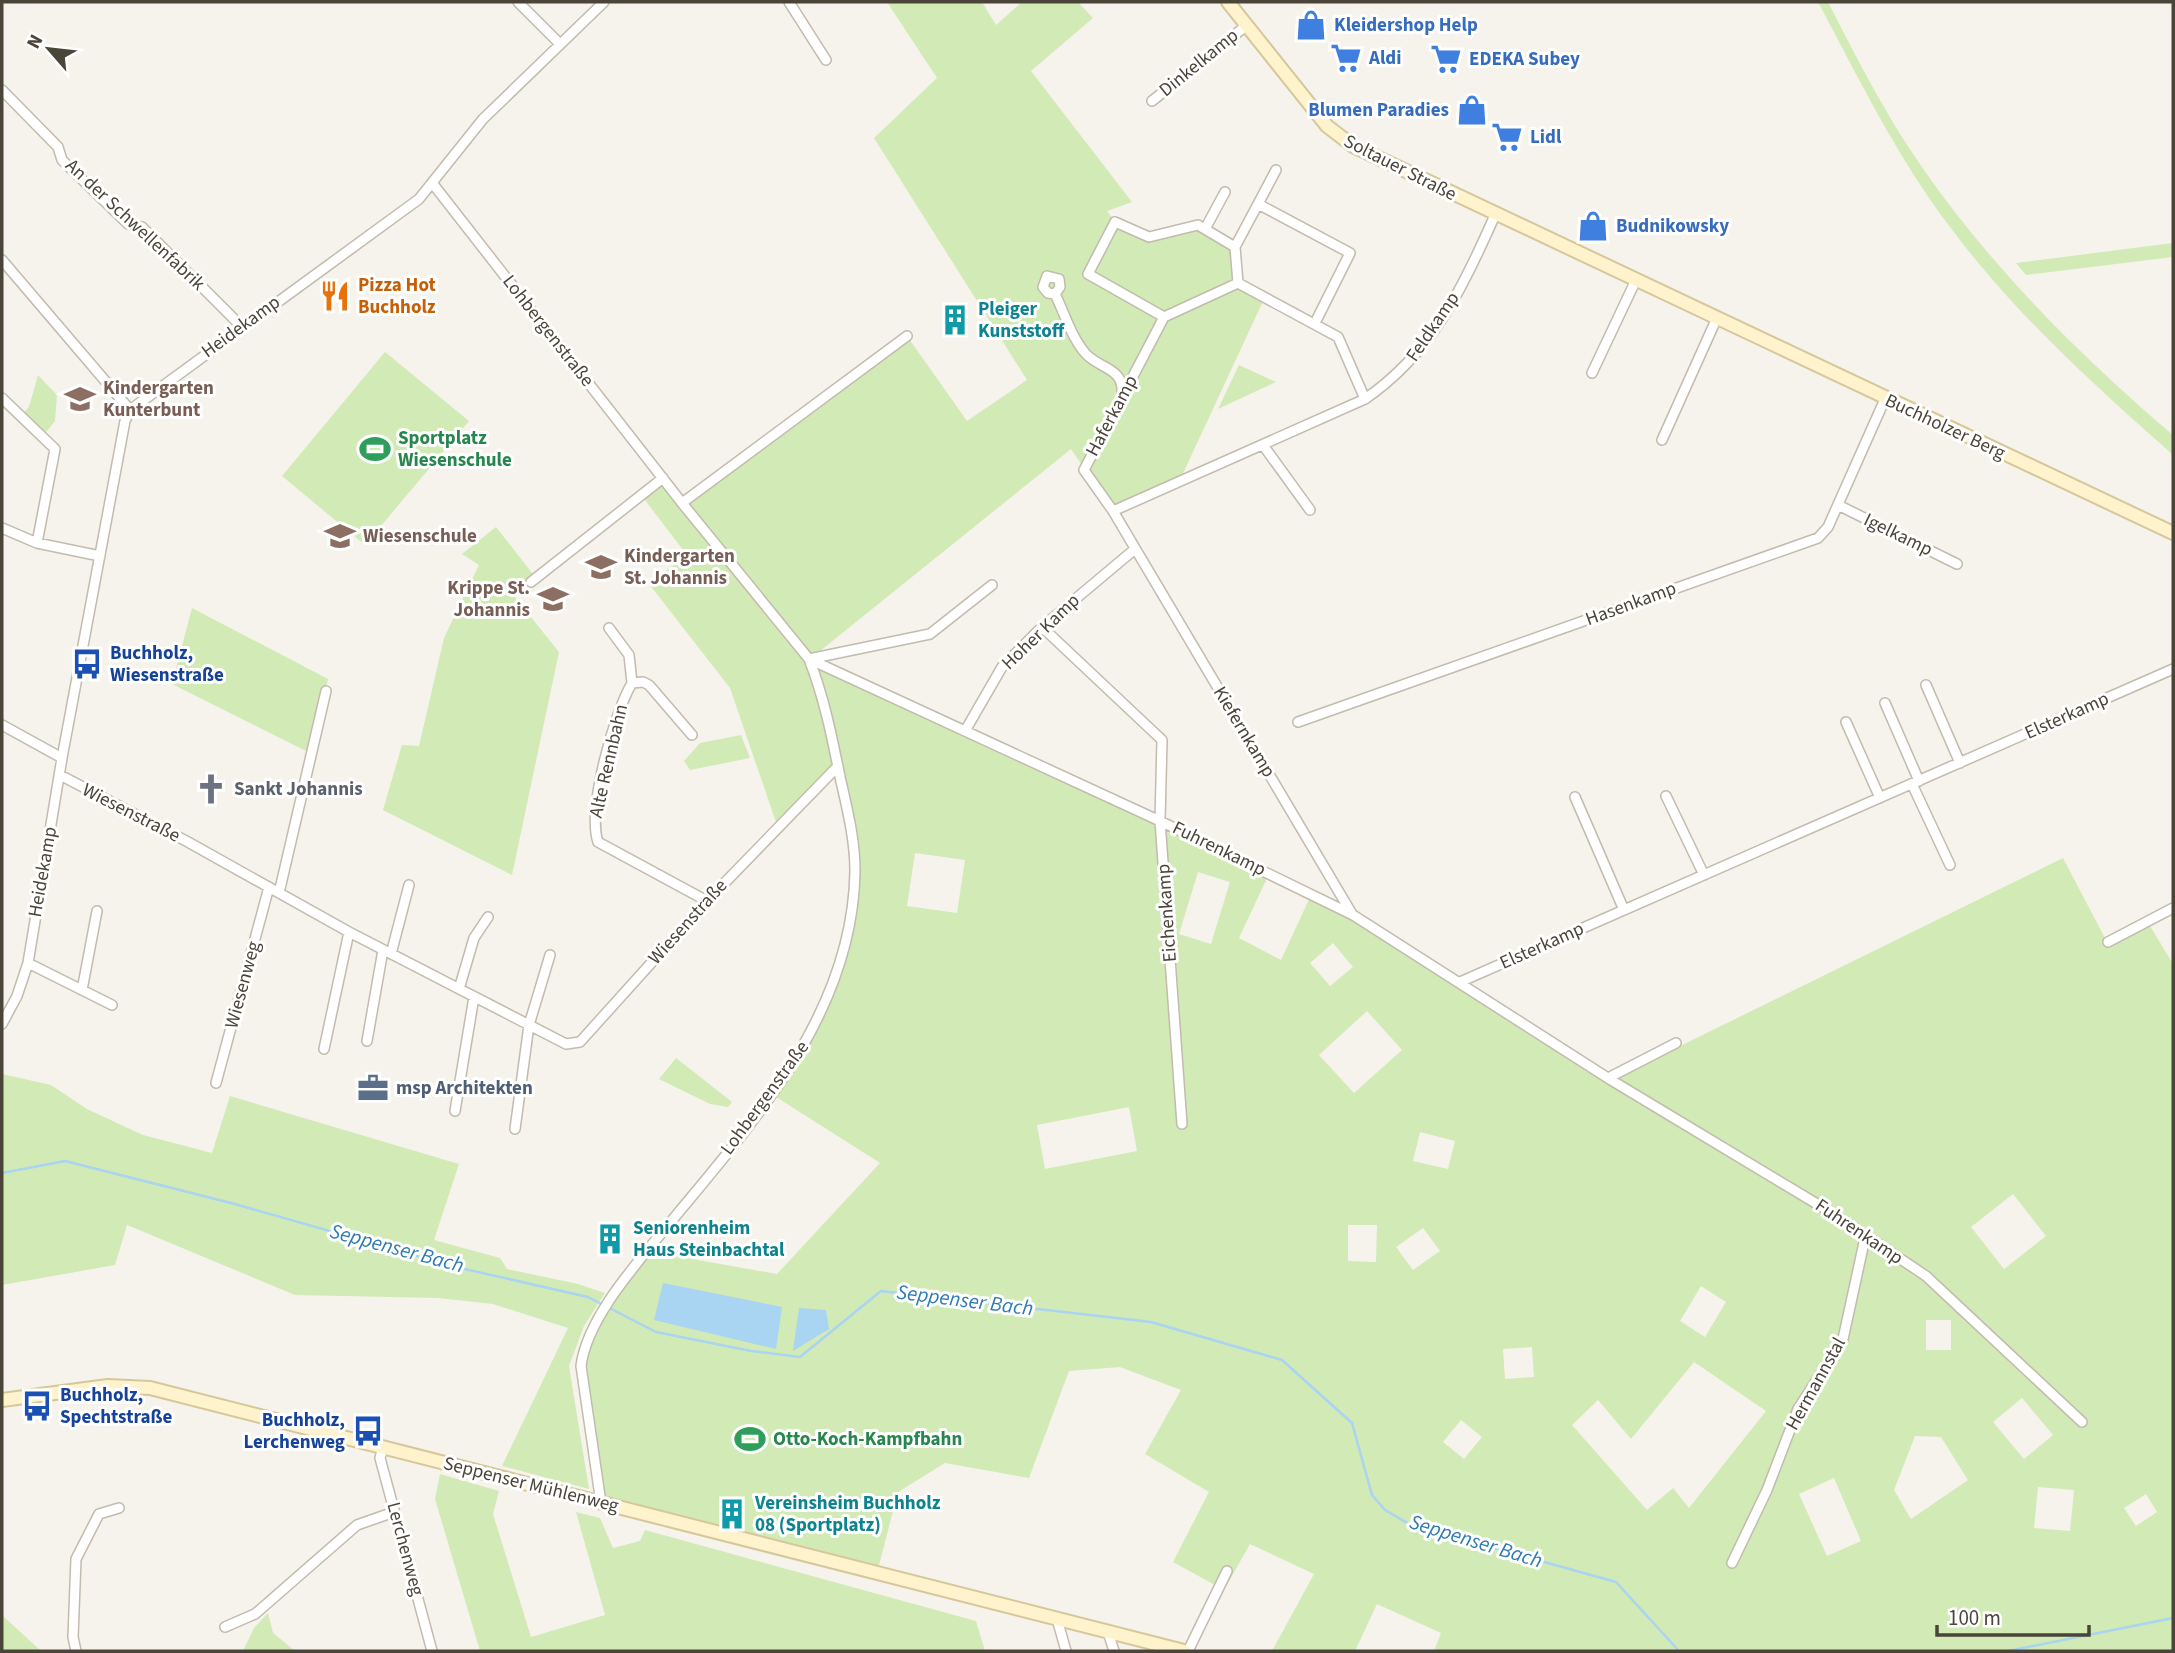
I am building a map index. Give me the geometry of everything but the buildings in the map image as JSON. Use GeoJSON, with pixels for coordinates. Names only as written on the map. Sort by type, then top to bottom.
{"type":"FeatureCollection","features":[{"type":"Feature","properties":{"kind":"street"},"geometry":{"type":"LineString","coordinates":[[518,2],[560,44]]}},
{"type":"Feature","properties":{"kind":"street","name":"Heidekamp"},"geometry":{"type":"LineString","coordinates":[[2,1024],[17,996],[28,962],[62,758],[125,421],[130,410],[419,199],[469,134],[604,2]]}},
{"type":"Feature","properties":{"kind":"street"},"geometry":{"type":"LineString","coordinates":[[789,2],[826,60]]}},
{"type":"Feature","properties":{"kind":"street","name":"Soltauer Straße"},"geometry":{"type":"LineString","coordinates":[[1228,2],[1337,135],[1372,156],[1620,275]]}},
{"type":"Feature","properties":{"kind":"street","name":"Dinkelkamp"},"geometry":{"type":"LineString","coordinates":[[1152,101],[1247,25]]}},
{"type":"Feature","properties":{"kind":"street","name":"An der Schwellenfabrik"},"geometry":{"type":"LineString","coordinates":[[2,90],[58,146],[62,160],[128,224],[142,227],[242,327]]}},
{"type":"Feature","properties":{"kind":"street"},"geometry":{"type":"LineString","coordinates":[[1238,283],[1235,247],[1276,170]]}},
{"type":"Feature","properties":{"kind":"street","name":"Lohbergenstraße"},"geometry":{"type":"LineString","coordinates":[[433,184],[682,503],[809,659],[820,687],[853,836],[855,870],[852,908],[840,963],[814,1030],[756,1117],[615,1293],[583,1353],[581,1366],[601,1503]]}},
{"type":"Feature","properties":{"kind":"street"},"geometry":{"type":"LineString","coordinates":[[1205,229],[1225,192]]}},
{"type":"Feature","properties":{"kind":"street"},"geometry":{"type":"LineString","coordinates":[[1258,204],[1350,253],[1315,324]]}},
{"type":"Feature","properties":{"kind":"street","name":"Feldkamp"},"geometry":{"type":"LineString","coordinates":[[1113,511],[1365,399],[1407,367],[1427,344],[1448,312],[1495,215]]}},
{"type":"Feature","properties":{"kind":"street"},"geometry":{"type":"LineString","coordinates":[[1235,247],[1198,226],[1149,237],[1115,222],[1088,274],[1164,317],[1238,283]]}},
{"type":"Feature","properties":{"kind":"street"},"geometry":{"type":"LineString","coordinates":[[2,260],[130,410]]}},
{"type":"Feature","properties":{"kind":"street","name":"Buchholzer Berg"},"geometry":{"type":"LineString","coordinates":[[1620,275],[2173,533]]}},
{"type":"Feature","properties":{"kind":"street"},"geometry":{"type":"LineString","coordinates":[[1592,373],[1635,282]]}},
{"type":"Feature","properties":{"kind":"street"},"geometry":{"type":"LineString","coordinates":[[1238,283],[1338,337],[1365,399]]}},
{"type":"Feature","properties":{"kind":"street"},"geometry":{"type":"LineString","coordinates":[[1055,294],[1084,351],[1122,381],[1122,398]]}},
{"type":"Feature","properties":{"kind":"street","name":"Haferkamp"},"geometry":{"type":"LineString","coordinates":[[1113,511],[1084,470],[1164,317]]}},
{"type":"Feature","properties":{"kind":"street"},"geometry":{"type":"LineString","coordinates":[[1662,440],[1716,320]]}},
{"type":"Feature","properties":{"kind":"street"},"geometry":{"type":"LineString","coordinates":[[682,503],[907,336]]}},
{"type":"Feature","properties":{"kind":"street"},"geometry":{"type":"LineString","coordinates":[[2,398],[55,449],[37,543]]}},
{"type":"Feature","properties":{"kind":"street","name":"Hasenkamp"},"geometry":{"type":"LineString","coordinates":[[1298,722],[1818,538],[1828,527],[1885,399]]}},
{"type":"Feature","properties":{"kind":"street"},"geometry":{"type":"LineString","coordinates":[[1263,445],[1310,510]]}},
{"type":"Feature","properties":{"kind":"street"},"geometry":{"type":"LineString","coordinates":[[531,582],[663,478]]}},
{"type":"Feature","properties":{"kind":"street","name":"Igelkamp"},"geometry":{"type":"LineString","coordinates":[[1838,505],[1957,565]]}},
{"type":"Feature","properties":{"kind":"street"},"geometry":{"type":"LineString","coordinates":[[1113,511],[1135,549]]}},
{"type":"Feature","properties":{"kind":"street"},"geometry":{"type":"LineString","coordinates":[[2,528],[37,543],[100,556]]}},
{"type":"Feature","properties":{"kind":"street","name":"Hoher Kamp"},"geometry":{"type":"LineString","coordinates":[[965,731],[1002,667],[1042,627],[1135,549]]}},
{"type":"Feature","properties":{"kind":"street","name":"Kiefernkamp"},"geometry":{"type":"LineString","coordinates":[[1135,549],[1353,915]]}},
{"type":"Feature","properties":{"kind":"street"},"geometry":{"type":"LineString","coordinates":[[809,659],[930,634],[992,585]]}},
{"type":"Feature","properties":{"kind":"street","name":"Eichenkamp"},"geometry":{"type":"LineString","coordinates":[[1042,627],[1162,740],[1160,821],[1182,1124]]}},
{"type":"Feature","properties":{"kind":"street","name":"Alte Rennbahn"},"geometry":{"type":"LineString","coordinates":[[609,628],[629,655],[632,684],[623,698],[594,810],[593,828],[598,842],[707,901]]}},
{"type":"Feature","properties":{"kind":"street","name":"Fuhrenkamp"},"geometry":{"type":"LineString","coordinates":[[809,659],[1160,821],[1353,915],[1608,1078],[1832,1213],[1865,1238],[1926,1276],[2082,1422]]}},
{"type":"Feature","properties":{"kind":"street","name":"Elsterkamp"},"geometry":{"type":"LineString","coordinates":[[1460,982],[2173,669]]}},
{"type":"Feature","properties":{"kind":"street","name":"Alte Rennbahn"},"geometry":{"type":"LineString","coordinates":[[632,684],[643,682],[649,685],[692,736]]}},
{"type":"Feature","properties":{"kind":"street"},"geometry":{"type":"LineString","coordinates":[[1926,685],[1960,763]]}},
{"type":"Feature","properties":{"kind":"street"},"geometry":{"type":"LineString","coordinates":[[279,892],[326,691]]}},
{"type":"Feature","properties":{"kind":"street"},"geometry":{"type":"LineString","coordinates":[[1885,703],[1950,865]]}},
{"type":"Feature","properties":{"kind":"street"},"geometry":{"type":"LineString","coordinates":[[1846,722],[1880,798]]}},
{"type":"Feature","properties":{"kind":"street"},"geometry":{"type":"LineString","coordinates":[[2,726],[62,758]]}},
{"type":"Feature","properties":{"kind":"street","name":"Wiesenstraße"},"geometry":{"type":"LineString","coordinates":[[60,775],[349,932],[566,1044],[580,1042],[707,901],[838,766]]}},
{"type":"Feature","properties":{"kind":"street"},"geometry":{"type":"LineString","coordinates":[[1666,796],[1704,875]]}},
{"type":"Feature","properties":{"kind":"street"},"geometry":{"type":"LineString","coordinates":[[1575,797],[1624,910]]}},
{"type":"Feature","properties":{"kind":"street"},"geometry":{"type":"LineString","coordinates":[[367,1041],[387,952],[409,885]]}},
{"type":"Feature","properties":{"kind":"street","name":"Wiesenweg"},"geometry":{"type":"LineString","coordinates":[[216,1083],[269,887]]}},
{"type":"Feature","properties":{"kind":"street"},"geometry":{"type":"LineString","coordinates":[[2108,942],[2173,908]]}},
{"type":"Feature","properties":{"kind":"street"},"geometry":{"type":"LineString","coordinates":[[82,989],[97,911]]}},
{"type":"Feature","properties":{"kind":"street"},"geometry":{"type":"LineString","coordinates":[[459,989],[474,938],[488,917]]}},
{"type":"Feature","properties":{"kind":"street"},"geometry":{"type":"LineString","coordinates":[[324,1049],[349,932]]}},
{"type":"Feature","properties":{"kind":"street"},"geometry":{"type":"LineString","coordinates":[[515,1129],[529,1026],[551,955]]}},
{"type":"Feature","properties":{"kind":"street"},"geometry":{"type":"LineString","coordinates":[[28,962],[111,1005]]}},
{"type":"Feature","properties":{"kind":"street"},"geometry":{"type":"LineString","coordinates":[[455,1111],[474,997]]}},
{"type":"Feature","properties":{"kind":"street"},"geometry":{"type":"LineString","coordinates":[[1608,1078],[1676,1043]]}},
{"type":"Feature","properties":{"kind":"street","name":"Hermannstal"},"geometry":{"type":"LineString","coordinates":[[1732,1563],[1767,1490],[1798,1409],[1843,1339],[1865,1238]]}},
{"type":"Feature","properties":{"kind":"street","name":"Seppenser Mühlenweg"},"geometry":{"type":"LineString","coordinates":[[2,1400],[108,1386],[150,1388],[1186,1651]]}},
{"type":"Feature","properties":{"kind":"street","name":"Lerchenweg"},"geometry":{"type":"LineString","coordinates":[[383,1447],[380,1458],[432,1651]]}},
{"type":"Feature","properties":{"kind":"street"},"geometry":{"type":"LineString","coordinates":[[76,1651],[73,1637],[76,1559],[99,1514],[119,1508]]}},
{"type":"Feature","properties":{"kind":"street"},"geometry":{"type":"LineString","coordinates":[[225,1627],[255,1614],[357,1525],[394,1512]]}},
{"type":"Feature","properties":{"kind":"street"},"geometry":{"type":"LineString","coordinates":[[1186,1651],[1227,1571]]}},
{"type":"Feature","properties":{"kind":"street"},"geometry":{"type":"LineString","coordinates":[[1057,1619],[1066,1651]]}},
{"type":"Feature","properties":{"kind":"street"},"geometry":{"type":"LineString","coordinates":[[1108,1632],[1114,1651]]}},
{"type":"Feature","properties":{"kind":"green space"},"geometry":{"type":"Polygon","coordinates":[[[887,2],[982,2],[996,25],[1022,2],[1078,2],[1093,18],[1031,71],[1132,202],[1107,211],[1117,222],[1138,233],[1160,233],[1198,225],[1235,247],[1238,283],[1265,297],[1179,482],[1113,511],[1071,449],[810,659],[1269,874],[1239,938],[1281,960],[1311,895],[1353,915],[1611,1080],[2063,858],[2107,942],[2147,921],[2173,964],[2173,1651],[1434,1651],[1441,1633],[1377,1604],[1355,1651],[1272,1651],[1314,1574],[1250,1544],[1224,1590],[1173,1562],[1209,1492],[1145,1454],[1181,1390],[1120,1367],[1069,1371],[1029,1478],[945,1463],[898,1492],[877,1573],[601,1503],[581,1366],[601,1318],[647,1251],[777,1274],[880,1163],[773,1095],[814,1030],[840,963],[855,870],[838,767],[777,825],[730,688],[649,584],[687,555],[641,495],[663,478],[682,503],[907,336],[967,421],[1027,380],[874,138],[937,78],[887,2]],[[915,853],[907,906],[957,913],[965,860],[915,853]],[[1198,872],[1179,934],[1211,944],[1230,882],[1198,872]],[[1333,943],[1310,963],[1330,986],[1353,967],[1333,943]],[[1367,1011],[1319,1055],[1354,1093],[1402,1050],[1367,1011]],[[1129,1107],[1037,1125],[1045,1169],[1137,1151],[1129,1107]],[[1420,1132],[1413,1161],[1448,1169],[1455,1141],[1420,1132]],[[2013,1194],[1971,1227],[2004,1269],[2046,1236],[2013,1194]],[[1348,1225],[1348,1261],[1376,1262],[1377,1225],[1348,1225]],[[1423,1228],[1396,1247],[1413,1270],[1440,1251],[1423,1228]],[[1701,1286],[1680,1321],[1705,1337],[1726,1302],[1701,1286]],[[826,1310],[794,1350],[828,1329],[826,1310]],[[1926,1320],[1926,1350],[1951,1350],[1951,1320],[1926,1320]],[[1532,1347],[1503,1349],[1505,1379],[1534,1377],[1532,1347]],[[1694,1362],[1631,1439],[1598,1400],[1572,1425],[1647,1510],[1673,1488],[1689,1508],[1766,1411],[1694,1362]],[[2022,1398],[1993,1422],[2024,1459],[2053,1435],[2022,1398]],[[1461,1420],[1443,1442],[1464,1459],[1482,1437],[1461,1420]],[[1915,1436],[1894,1490],[1911,1519],[1968,1480],[1941,1437],[1915,1436]],[[1834,1478],[1799,1494],[1827,1556],[1861,1541],[1834,1478]],[[2038,1487],[2034,1528],[2070,1531],[2074,1490],[2038,1487]],[[2146,1494],[2124,1508],[2136,1526],[2157,1512],[2146,1494]]]}},
{"type":"Feature","properties":{"kind":"green space"},"geometry":{"type":"Polygon","coordinates":[[[1818,2],[1828,2],[1892,121],[1930,179],[1961,219],[2062,333],[2173,435],[2173,455],[2056,347],[1975,259],[1913,173],[1818,2]]]}},
{"type":"Feature","properties":{"kind":"green space"},"geometry":{"type":"Polygon","coordinates":[[[2173,243],[2173,257],[2026,275],[2016,263],[2173,243]]]}},
{"type":"Feature","properties":{"kind":"green space","name":"Sportplatz Wiesenschule"},"geometry":{"type":"Polygon","coordinates":[[[385,352],[469,421],[365,545],[282,476],[385,352]]]}},
{"type":"Feature","properties":{"kind":"green space"},"geometry":{"type":"Polygon","coordinates":[[[1239,365],[1276,382],[1218,409],[1239,365]]]}},
{"type":"Feature","properties":{"kind":"green space"},"geometry":{"type":"Polygon","coordinates":[[[38,375],[57,395],[55,421],[42,437],[20,416],[29,407],[38,375]]]}},
{"type":"Feature","properties":{"kind":"green space"},"geometry":{"type":"Polygon","coordinates":[[[496,527],[536,578],[514,596],[559,652],[512,875],[383,810],[402,745],[419,746],[444,638],[479,565],[462,554],[496,527]]]}},
{"type":"Feature","properties":{"kind":"green space"},"geometry":{"type":"Polygon","coordinates":[[[192,608],[328,679],[312,754],[172,684],[192,608]]]}},
{"type":"Feature","properties":{"kind":"green space"},"geometry":{"type":"Polygon","coordinates":[[[741,735],[750,758],[690,770],[684,761],[700,743],[741,735]]]}},
{"type":"Feature","properties":{"kind":"green space"},"geometry":{"type":"Polygon","coordinates":[[[676,1058],[732,1102],[728,1107],[710,1104],[659,1079],[676,1058]]]}},
{"type":"Feature","properties":{"kind":"green space"},"geometry":{"type":"Polygon","coordinates":[[[2,1074],[51,1085],[87,1109],[143,1135],[212,1153],[230,1096],[459,1164],[434,1240],[500,1258],[507,1269],[578,1284],[605,1293],[584,1326],[569,1366],[589,1489],[502,1466],[568,1328],[493,1304],[438,1298],[295,1295],[127,1225],[115,1265],[2,1285],[2,1074]]]}},
{"type":"Feature","properties":{"kind":"green space"},"geometry":{"type":"Polygon","coordinates":[[[440,1474],[499,1491],[493,1514],[531,1637],[605,1615],[576,1512],[600,1518],[613,1548],[640,1541],[645,1530],[976,1621],[985,1651],[480,1651],[435,1499],[440,1474]]]}},
{"type":"Feature","properties":{"kind":"green space"},"geometry":{"type":"Polygon","coordinates":[[[268,1613],[273,1633],[295,1651],[243,1651],[254,1628],[268,1613]]]}},
{"type":"Feature","properties":{"kind":"green space"},"geometry":{"type":"Polygon","coordinates":[[[2,1615],[41,1651],[2,1651],[2,1615]]]}},
{"type":"Feature","properties":{"kind":"water"},"geometry":{"type":"Polygon","coordinates":[[[663,1283],[782,1307],[776,1349],[654,1320],[663,1283]]]}},
{"type":"Feature","properties":{"kind":"water"},"geometry":{"type":"Polygon","coordinates":[[[799,1308],[826,1310],[829,1329],[793,1351],[799,1308]]]}},
{"type":"Feature","properties":{"kind":"waterway","name":"Seppenser Bach"},"geometry":{"type":"LineString","coordinates":[[2,1173],[65,1161],[231,1203],[460,1268],[588,1297],[656,1332],[751,1351],[800,1357],[881,1291],[1151,1322],[1282,1360],[1352,1423],[1372,1495],[1385,1510],[1411,1525],[1616,1582],[1679,1651]]}},
{"type":"Feature","properties":{"kind":"waterway","name":"Seppenser Bach"},"geometry":{"type":"LineString","coordinates":[[2008,1651],[2173,1618]]}},
{"type":"Feature","properties":{"kind":"place","name":"Kleidershop Help"},"geometry":{"type":"Point","coordinates":[1311,25]}},
{"type":"Feature","properties":{"kind":"place","name":"Aldi"},"geometry":{"type":"Point","coordinates":[1346,58]}},
{"type":"Feature","properties":{"kind":"place","name":"EDEKA Subey"},"geometry":{"type":"Point","coordinates":[1446,59]}},
{"type":"Feature","properties":{"kind":"place","name":"Blumen Paradies"},"geometry":{"type":"Point","coordinates":[1472,110]}},
{"type":"Feature","properties":{"kind":"place","name":"Lidl"},"geometry":{"type":"Point","coordinates":[1507,137]}},
{"type":"Feature","properties":{"kind":"place","name":"Budnikowsky"},"geometry":{"type":"Point","coordinates":[1593,226]}},
{"type":"Feature","properties":{"kind":"place","name":"Pizza Hot Buchholz"},"geometry":{"type":"Point","coordinates":[335,296]}},
{"type":"Feature","properties":{"kind":"place","name":"Pleiger Kunststoff"},"geometry":{"type":"Point","coordinates":[955,320]}},
{"type":"Feature","properties":{"kind":"place","name":"Kindergarten Kunterbunt"},"geometry":{"type":"Point","coordinates":[80,399]}},
{"type":"Feature","properties":{"kind":"place","name":"Sportplatz Wiesenschule"},"geometry":{"type":"Point","coordinates":[375,449]}},
{"type":"Feature","properties":{"kind":"place","name":"Wiesenschule"},"geometry":{"type":"Point","coordinates":[340,536]}},
{"type":"Feature","properties":{"kind":"place","name":"Kindergarten St. Johannis"},"geometry":{"type":"Point","coordinates":[601,567]}},
{"type":"Feature","properties":{"kind":"place","name":"Krippe St. Johannis"},"geometry":{"type":"Point","coordinates":[553,599]}},
{"type":"Feature","properties":{"kind":"place","name":"Buchholz, Wiesenstraße"},"geometry":{"type":"Point","coordinates":[87,664]}},
{"type":"Feature","properties":{"kind":"place","name":"Sankt Johannis"},"geometry":{"type":"Point","coordinates":[211,789]}},
{"type":"Feature","properties":{"kind":"place","name":"msp Architekten"},"geometry":{"type":"Point","coordinates":[373,1088]}},
{"type":"Feature","properties":{"kind":"place","name":"Seniorenheim Haus Steinbachtal"},"geometry":{"type":"Point","coordinates":[610,1239]}},
{"type":"Feature","properties":{"kind":"place","name":"Buchholz, Spechtstraße"},"geometry":{"type":"Point","coordinates":[37,1406]}},
{"type":"Feature","properties":{"kind":"place","name":"Buchholz, Lerchenweg"},"geometry":{"type":"Point","coordinates":[368,1431]}},
{"type":"Feature","properties":{"kind":"place","name":"Otto-Koch-Kampfbahn"},"geometry":{"type":"Point","coordinates":[750,1439]}},
{"type":"Feature","properties":{"kind":"place","name":"Vereinsheim Buchholz 08 (Sportplatz)"},"geometry":{"type":"Point","coordinates":[732,1514]}}]}
